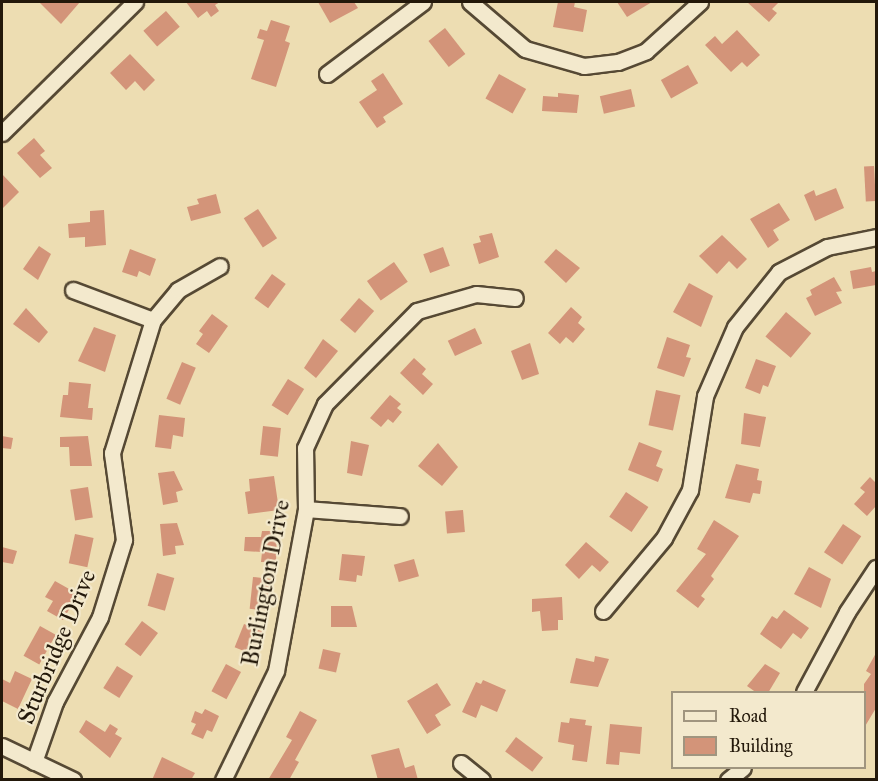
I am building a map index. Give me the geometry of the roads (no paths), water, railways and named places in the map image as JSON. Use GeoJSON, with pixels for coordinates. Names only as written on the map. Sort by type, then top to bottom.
{"type":"FeatureCollection","features":[{"type":"Feature","properties":{"kind":"street"},"geometry":{"type":"LineString","coordinates":[[2,133],[135,2]]}},
{"type":"Feature","properties":{"kind":"street"},"geometry":{"type":"LineString","coordinates":[[327,74],[423,2]]}},
{"type":"Feature","properties":{"kind":"street"},"geometry":{"type":"LineString","coordinates":[[470,2],[525,49],[584,66],[618,62],[646,51],[700,2]]}},
{"type":"Feature","properties":{"kind":"street"},"geometry":{"type":"LineString","coordinates":[[603,611],[664,538],[690,490],[705,396],[735,327],[779,272],[827,247],[876,237]]}},
{"type":"Feature","properties":{"kind":"street","name":"Sturbridge Drive"},"geometry":{"type":"LineString","coordinates":[[34,762],[55,702],[100,617],[124,540],[112,453],[153,320],[178,290],[220,266]]}},
{"type":"Feature","properties":{"kind":"street"},"geometry":{"type":"LineString","coordinates":[[73,290],[153,320]]}},
{"type":"Feature","properties":{"kind":"street","name":"Burlington Drive"},"geometry":{"type":"LineString","coordinates":[[223,780],[276,671],[306,509],[305,448],[325,404],[417,311],[476,294],[515,298]]}},
{"type":"Feature","properties":{"kind":"street"},"geometry":{"type":"LineString","coordinates":[[306,509],[400,516]]}},
{"type":"Feature","properties":{"kind":"street"},"geometry":{"type":"LineString","coordinates":[[805,691],[847,612],[876,568]]}},
{"type":"Feature","properties":{"kind":"street"},"geometry":{"type":"LineString","coordinates":[[2,746],[73,780]]}},
{"type":"Feature","properties":{"kind":"street"},"geometry":{"type":"LineString","coordinates":[[461,763],[482,780]]}},
{"type":"Feature","properties":{"kind":"street"},"geometry":{"type":"LineString","coordinates":[[728,780],[742,769]]}}]}
